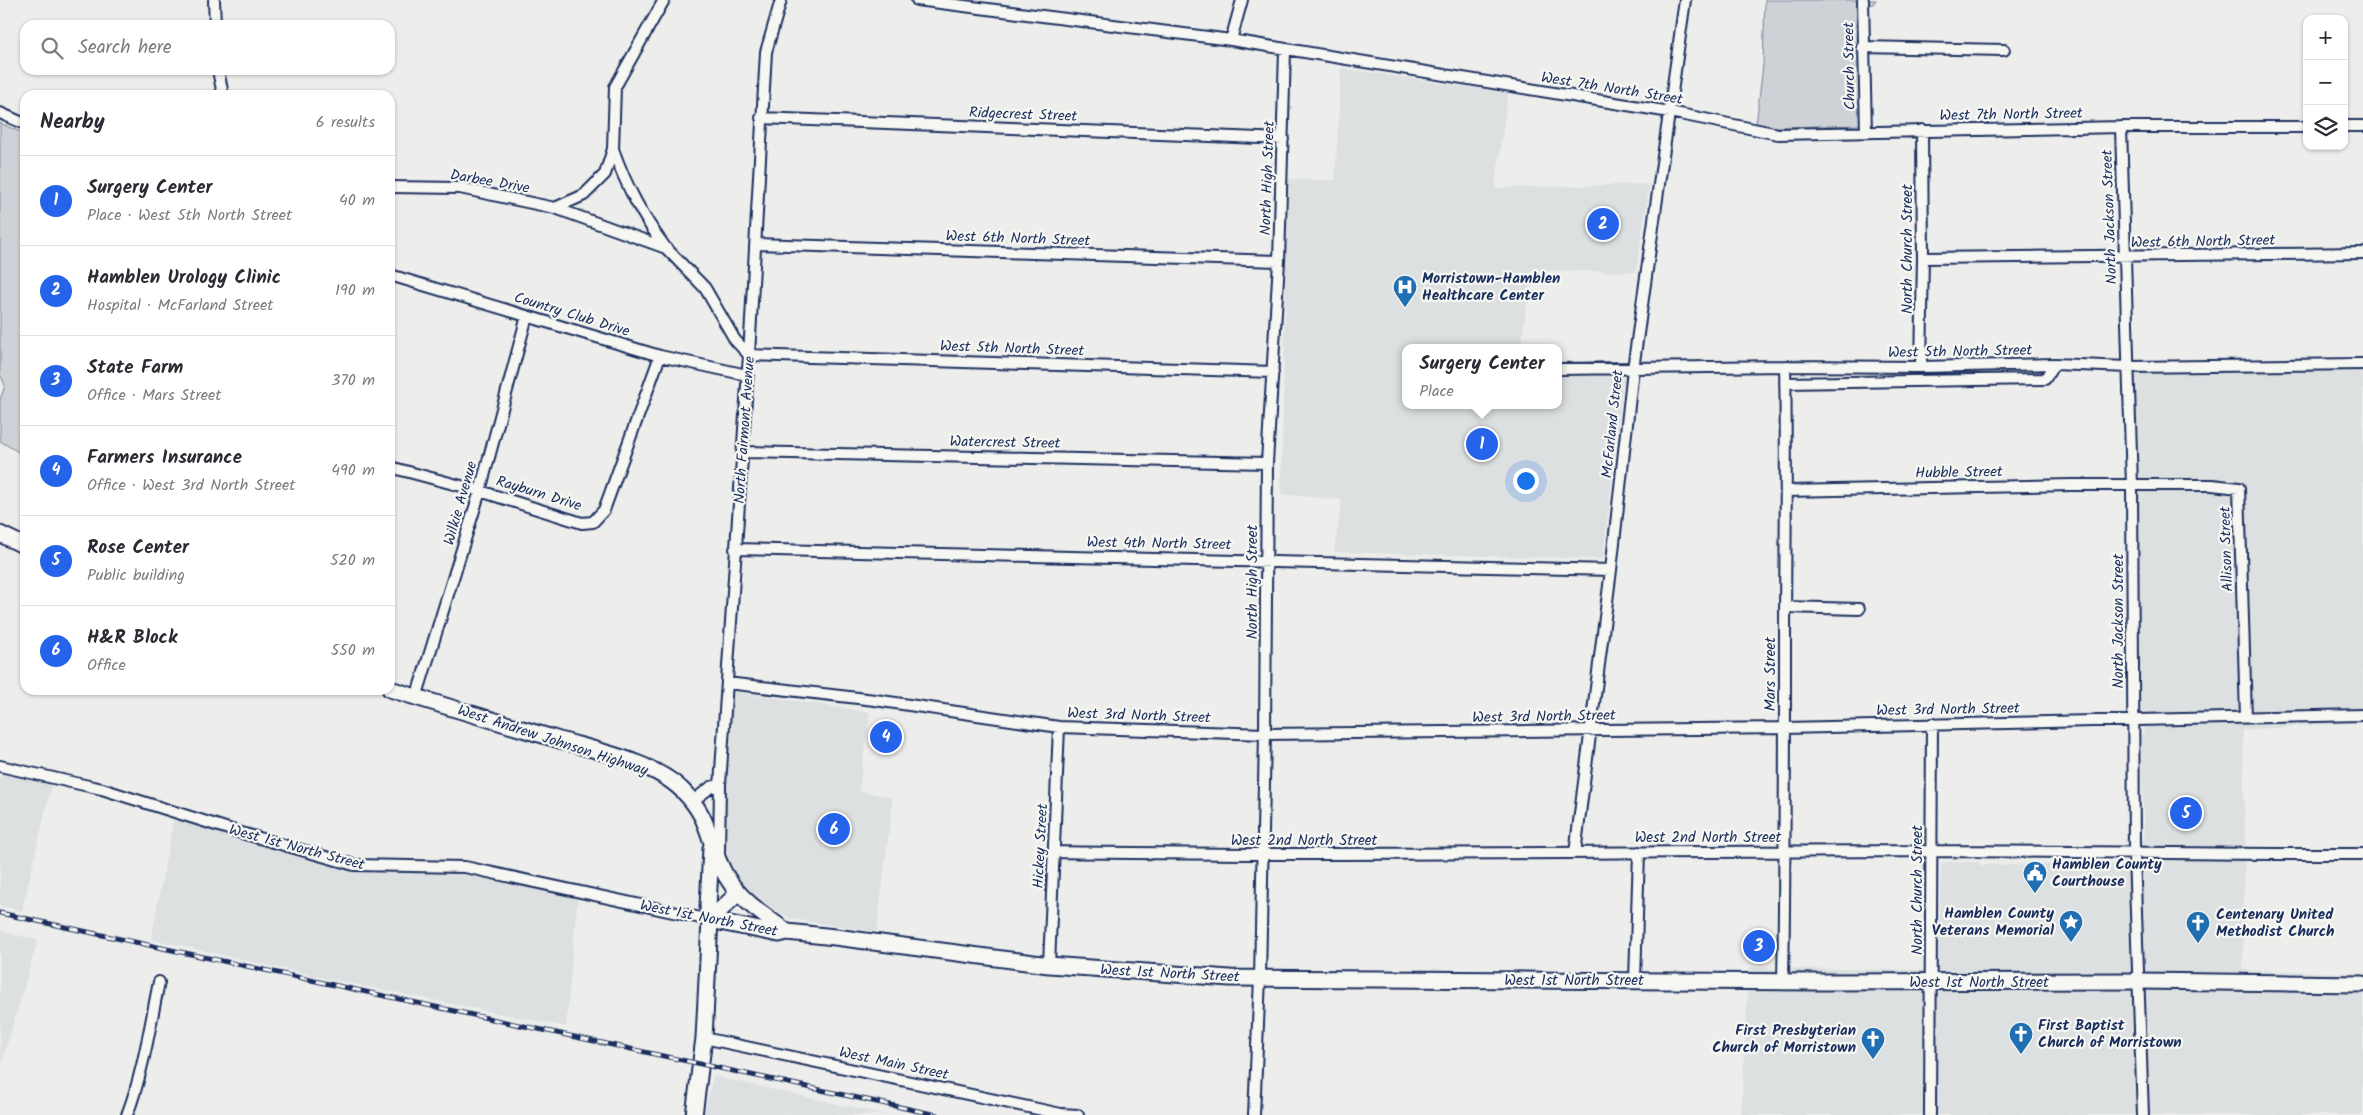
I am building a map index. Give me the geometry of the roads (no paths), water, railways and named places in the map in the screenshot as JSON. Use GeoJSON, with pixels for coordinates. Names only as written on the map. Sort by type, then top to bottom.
{"type":"FeatureCollection","features":[{"type":"Feature","properties":{"kind":"main road"},"geometry":{"type":"LineString","coordinates":[[0,534],[20,544]]}},
{"type":"Feature","properties":{"kind":"main road","name":"West Andrew Johnson Highway"},"geometry":{"type":"LineString","coordinates":[[395,691],[638,765],[665,777],[693,801],[706,821],[720,862],[738,893],[747,903],[787,932]]}},
{"type":"Feature","properties":{"kind":"main road"},"geometry":{"type":"LineString","coordinates":[[694,1115],[704,1038],[712,838]]}},
{"type":"Feature","properties":{"kind":"main road"},"geometry":{"type":"LineString","coordinates":[[710,920],[738,893]]}},
{"type":"Feature","properties":{"kind":"main road","name":"West 1st North Street"},"geometry":{"type":"LineString","coordinates":[[710,920],[779,934],[787,932],[1049,965],[1154,974],[1260,978],[1783,982],[2140,981],[2363,984]]}},
{"type":"Feature","properties":{"kind":"street"},"geometry":{"type":"LineString","coordinates":[[214,0],[215,20]]}},
{"type":"Feature","properties":{"kind":"street","name":"Darbee Drive"},"geometry":{"type":"LineString","coordinates":[[555,208],[584,195],[605,174],[613,149],[615,87],[664,0]]}},
{"type":"Feature","properties":{"kind":"street","name":"North Fairmont Avenue"},"geometry":{"type":"LineString","coordinates":[[720,862],[720,785],[756,244],[761,118],[766,52],[781,0]]}},
{"type":"Feature","properties":{"kind":"street","name":"West 7th North Street"},"geometry":{"type":"LineString","coordinates":[[917,0],[1231,40],[1670,112],[1778,134],[1922,130],[2303,126]]}},
{"type":"Feature","properties":{"kind":"street"},"geometry":{"type":"LineString","coordinates":[[1231,40],[1242,0]]}},
{"type":"Feature","properties":{"kind":"street","name":"McFarland Street"},"geometry":{"type":"LineString","coordinates":[[1575,853],[1611,570],[1633,369],[1685,0]]}},
{"type":"Feature","properties":{"kind":"street","name":"Church Street"},"geometry":{"type":"LineString","coordinates":[[1863,0],[1862,47],[1866,132]]}},
{"type":"Feature","properties":{"kind":"street"},"geometry":{"type":"LineString","coordinates":[[1862,47],[2004,50]]}},
{"type":"Feature","properties":{"kind":"street","name":"North High Street"},"geometry":{"type":"LineString","coordinates":[[1254,1115],[1260,978],[1265,734],[1267,463],[1279,261],[1285,50]]}},
{"type":"Feature","properties":{"kind":"street"},"geometry":{"type":"LineString","coordinates":[[219,75],[222,90]]}},
{"type":"Feature","properties":{"kind":"street"},"geometry":{"type":"LineString","coordinates":[[0,113],[20,122]]}},
{"type":"Feature","properties":{"kind":"street","name":"Ridgecrest Street"},"geometry":{"type":"LineString","coordinates":[[761,118],[1283,139]]}},
{"type":"Feature","properties":{"kind":"street"},"geometry":{"type":"LineString","coordinates":[[2348,126],[2363,126]]}},
{"type":"Feature","properties":{"kind":"street","name":"North Jackson Street"},"geometry":{"type":"LineString","coordinates":[[2121,127],[2132,486],[2134,854],[2140,981],[2143,1115]]}},
{"type":"Feature","properties":{"kind":"street","name":"North Church Street"},"geometry":{"type":"LineString","coordinates":[[1920,367],[1923,258],[1922,130]]}},
{"type":"Feature","properties":{"kind":"street","name":"Darbee Drive"},"geometry":{"type":"LineString","coordinates":[[613,149],[625,182],[641,214],[666,248],[705,288],[735,340],[749,354]]}},
{"type":"Feature","properties":{"kind":"street","name":"Darbee Drive"},"geometry":{"type":"LineString","coordinates":[[395,187],[460,188],[555,208],[666,248]]}},
{"type":"Feature","properties":{"kind":"street","name":"West 6th North Street"},"geometry":{"type":"LineString","coordinates":[[756,244],[1279,261]]}},
{"type":"Feature","properties":{"kind":"street","name":"West 6th North Street"},"geometry":{"type":"LineString","coordinates":[[1923,258],[2363,253]]}},
{"type":"Feature","properties":{"kind":"street","name":"Country Club Drive"},"geometry":{"type":"LineString","coordinates":[[395,276],[660,356],[747,375]]}},
{"type":"Feature","properties":{"kind":"street","name":"Wilkie Avenue"},"geometry":{"type":"LineString","coordinates":[[416,698],[480,491],[528,316]]}},
{"type":"Feature","properties":{"kind":"street","name":"West 5th North Street"},"geometry":{"type":"LineString","coordinates":[[749,354],[1273,372]]}},
{"type":"Feature","properties":{"kind":"street","name":"Rayburn Drive"},"geometry":{"type":"LineString","coordinates":[[395,468],[480,491],[582,522],[593,522],[604,510],[660,356]]}},
{"type":"Feature","properties":{"kind":"street"},"geometry":{"type":"LineString","coordinates":[[1785,383],[2045,379],[2054,364]]}},
{"type":"Feature","properties":{"kind":"street","name":"West 5th North Street"},"geometry":{"type":"LineString","coordinates":[[1562,370],[1784,366],[1920,367],[2054,364],[2129,367],[2363,364]]}},
{"type":"Feature","properties":{"kind":"street","name":"Mars Street"},"geometry":{"type":"LineString","coordinates":[[1783,982],[1786,852],[1785,607],[1787,490],[1784,366]]}},
{"type":"Feature","properties":{"kind":"street","name":"Watercrest Street"},"geometry":{"type":"LineString","coordinates":[[742,452],[1267,463]]}},
{"type":"Feature","properties":{"kind":"street","name":"Allison Street"},"geometry":{"type":"LineString","coordinates":[[2132,486],[2212,485],[2239,488],[2246,717]]}},
{"type":"Feature","properties":{"kind":"street","name":"Hubble Street"},"geometry":{"type":"LineString","coordinates":[[1787,490],[2132,486]]}},
{"type":"Feature","properties":{"kind":"street","name":"West 4th North Street"},"geometry":{"type":"LineString","coordinates":[[735,548],[1611,570]]}},
{"type":"Feature","properties":{"kind":"street"},"geometry":{"type":"LineString","coordinates":[[1785,607],[1859,609]]}},
{"type":"Feature","properties":{"kind":"street","name":"West 3rd North Street"},"geometry":{"type":"LineString","coordinates":[[727,684],[875,700],[1059,727],[1265,734],[1785,728],[2363,715]]}},
{"type":"Feature","properties":{"kind":"street","name":"North Church Street"},"geometry":{"type":"LineString","coordinates":[[1930,1115],[1933,851],[1932,724]]}},
{"type":"Feature","properties":{"kind":"street","name":"Hickey Street"},"geometry":{"type":"LineString","coordinates":[[1049,965],[1059,727]]}},
{"type":"Feature","properties":{"kind":"street","name":"West 1st North Street"},"geometry":{"type":"LineString","coordinates":[[0,766],[102,789],[238,832],[354,865],[465,867],[710,920]]}},
{"type":"Feature","properties":{"kind":"street"},"geometry":{"type":"LineString","coordinates":[[693,801],[711,787],[720,785]]}},
{"type":"Feature","properties":{"kind":"street","name":"West 2nd North Street"},"geometry":{"type":"LineString","coordinates":[[1054,852],[1261,856],[1933,851],[2134,854],[2363,854]]}},
{"type":"Feature","properties":{"kind":"street"},"geometry":{"type":"LineString","coordinates":[[1635,980],[1639,852]]}},
{"type":"Feature","properties":{"kind":"street"},"geometry":{"type":"LineString","coordinates":[[127,1115],[134,1098],[160,982]]}},
{"type":"Feature","properties":{"kind":"street","name":"West Main Street"},"geometry":{"type":"LineString","coordinates":[[704,1038],[1061,1114],[1078,1115]]}},
{"type":"Feature","properties":{"kind":"railway"},"geometry":{"type":"LineString","coordinates":[[0,913],[937,1115]]}},
{"type":"Feature","properties":{"kind":"place","name":"Hamblen Urology Clinic"},"geometry":{"type":"Point","coordinates":[1603,224]}},
{"type":"Feature","properties":{"kind":"place","name":"Morristown-Hamblen Healthcare Center"},"geometry":{"type":"Point","coordinates":[1405,308]}},
{"type":"Feature","properties":{"kind":"place","name":"Surgery Center"},"geometry":{"type":"Point","coordinates":[1482,444]}},
{"type":"Feature","properties":{"kind":"place","name":"Farmers Insurance"},"geometry":{"type":"Point","coordinates":[886,737]}},
{"type":"Feature","properties":{"kind":"place","name":"Rose Center"},"geometry":{"type":"Point","coordinates":[2186,813]}},
{"type":"Feature","properties":{"kind":"place","name":"H&R Block"},"geometry":{"type":"Point","coordinates":[834,829]}},
{"type":"Feature","properties":{"kind":"place","name":"Hamblen County Courthouse"},"geometry":{"type":"Point","coordinates":[2035,894]}},
{"type":"Feature","properties":{"kind":"place","name":"Hamblen County Veterans Memorial"},"geometry":{"type":"Point","coordinates":[2071,943]}},
{"type":"Feature","properties":{"kind":"place","name":"Centenary United Methodist Church"},"geometry":{"type":"Point","coordinates":[2198,944]}},
{"type":"Feature","properties":{"kind":"place","name":"State Farm"},"geometry":{"type":"Point","coordinates":[1759,946]}},
{"type":"Feature","properties":{"kind":"place","name":"First Baptist Church of Morristown"},"geometry":{"type":"Point","coordinates":[2021,1055]}},
{"type":"Feature","properties":{"kind":"place","name":"First Presbyterian Church of Morristown"},"geometry":{"type":"Point","coordinates":[1873,1060]}}]}
